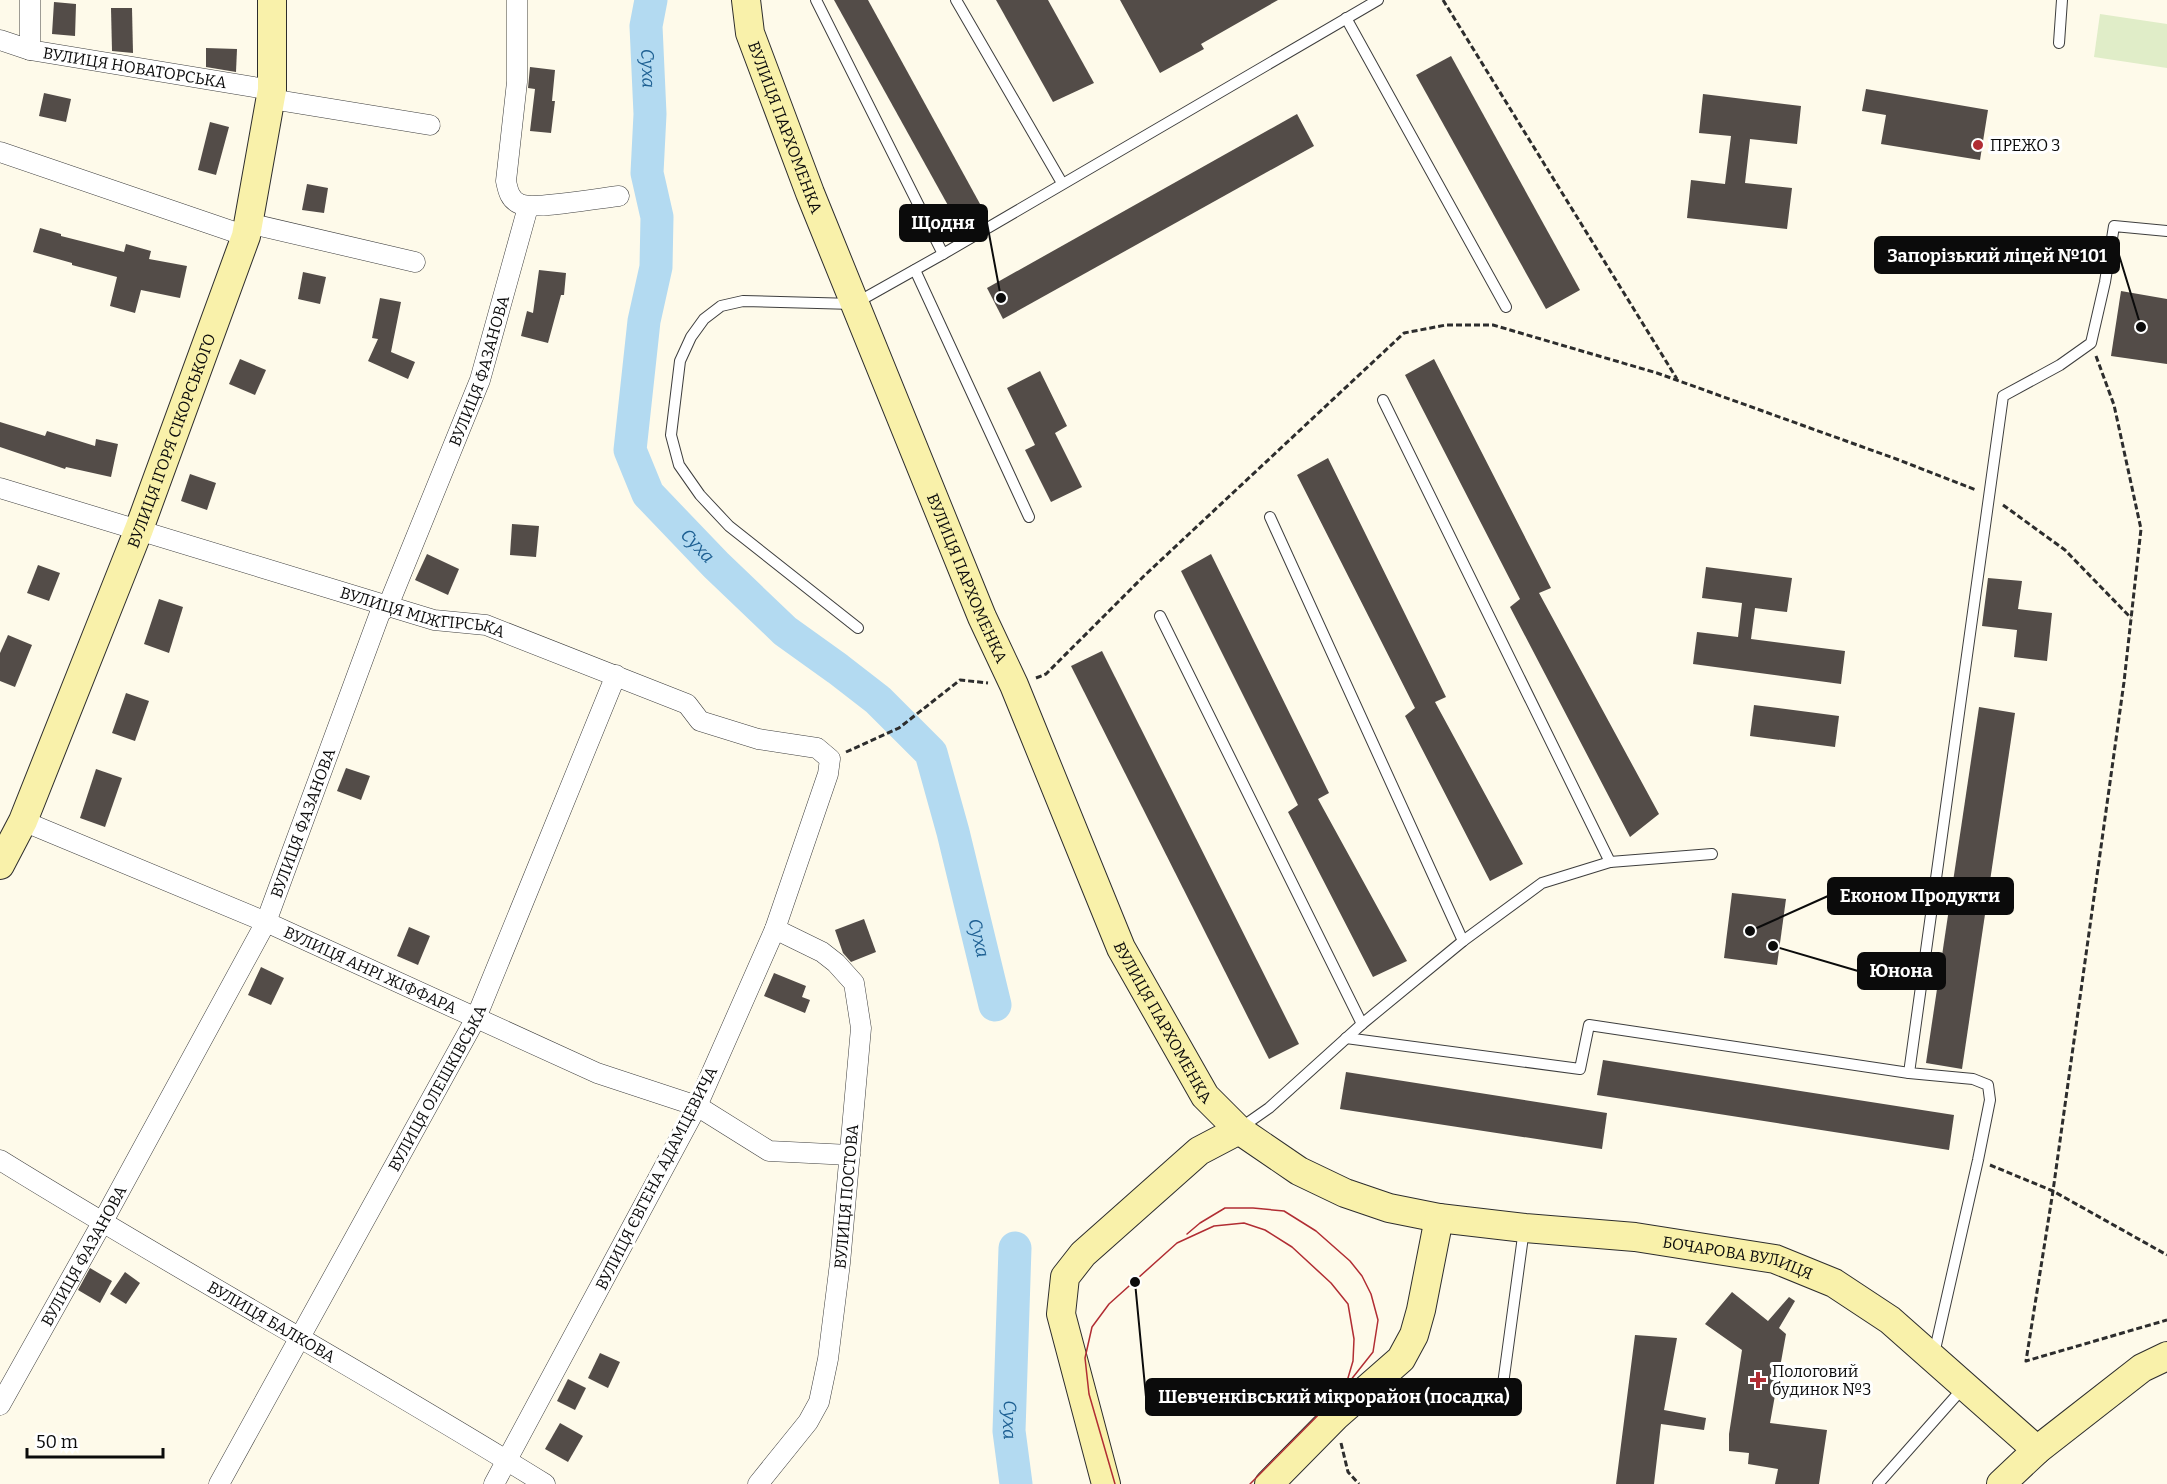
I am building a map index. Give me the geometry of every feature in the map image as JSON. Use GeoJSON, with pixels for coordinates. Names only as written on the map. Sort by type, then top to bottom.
{"type":"FeatureCollection","features":[{"type":"Feature","properties":{"kind":"street"},"geometry":{"type":"LineString","coordinates":[[30,0],[30,50]]}},
{"type":"Feature","properties":{"kind":"street","name":"ВУЛИЦЯ ІГОРЯ СІКОРСЬКОГО"},"geometry":{"type":"LineString","coordinates":[[0,865],[23,821],[139,529],[247,229],[271,94],[272,0]]}},
{"type":"Feature","properties":{"kind":"street"},"geometry":{"type":"LineString","coordinates":[[517,0],[517,82],[506,181],[512,200],[528,207],[619,196]]}},
{"type":"Feature","properties":{"kind":"street","name":"ВУЛИЦЯ ПАРХОМЕНКА"},"geometry":{"type":"LineString","coordinates":[[746,0],[750,33],[810,193],[982,617],[1014,685],[1121,948],[1205,1096],[1239,1130]]}},
{"type":"Feature","properties":{"kind":"street","name":"ВУЛИЦЯ НОВАТОРСЬКА"},"geometry":{"type":"LineString","coordinates":[[0,40],[30,50],[430,125]]}},
{"type":"Feature","properties":{"kind":"street"},"geometry":{"type":"LineString","coordinates":[[0,152],[247,229],[415,262]]}},
{"type":"Feature","properties":{"kind":"street","name":"ВУЛИЦЯ ФАЗАНОВА"},"geometry":{"type":"LineString","coordinates":[[0,1405],[266,922],[381,614],[388,606],[480,380],[528,207]]}},
{"type":"Feature","properties":{"kind":"street","name":"ВУЛИЦЯ МІЖГІРСЬКА"},"geometry":{"type":"LineString","coordinates":[[0,488],[434,621],[486,625],[687,704],[700,721],[758,739],[817,748],[830,759]]}},
{"type":"Feature","properties":{"kind":"street","name":"ВУЛИЦЯ ОЛЕШКІВСЬКА"},"geometry":{"type":"LineString","coordinates":[[219,1484],[476,1018],[616,675]]}},
{"type":"Feature","properties":{"kind":"street","name":"ВУЛИЦЯ ЄВГЕНА АДАМЦЕВИЧА"},"geometry":{"type":"LineString","coordinates":[[494,1484],[697,1106],[776,929],[828,774],[830,759]]}},
{"type":"Feature","properties":{"kind":"street","name":"ВУЛИЦЯ АНРІ ЖІФФАРА"},"geometry":{"type":"LineString","coordinates":[[23,821],[266,922],[597,1073],[697,1106],[769,1151],[850,1155]]}},
{"type":"Feature","properties":{"kind":"street","name":"ВУЛИЦЯ ПОСТОВА"},"geometry":{"type":"LineString","coordinates":[[758,1484],[808,1422],[819,1402],[828,1359],[840,1263],[861,1028],[854,984],[836,963],[822,952],[776,929]]}},
{"type":"Feature","properties":{"kind":"street"},"geometry":{"type":"LineString","coordinates":[[1106,1484],[1061,1314],[1065,1277],[1083,1254],[1199,1151],[1239,1130]]}},
{"type":"Feature","properties":{"kind":"street","name":"БОЧАРОВА ВУЛИЦЯ"},"geometry":{"type":"LineString","coordinates":[[1239,1130],[1299,1171],[1345,1193],[1389,1208],[1439,1218],[1635,1237],[1775,1259],[1834,1283],[1890,1320],[2037,1450]]}},
{"type":"Feature","properties":{"kind":"street","name":"ВУЛИЦЯ БАЛКОВА"},"geometry":{"type":"LineString","coordinates":[[0,1160],[102,1223],[299,1336],[545,1484]]}},
{"type":"Feature","properties":{"kind":"street"},"geometry":{"type":"LineString","coordinates":[[1269,1484],[1336,1416],[1401,1359],[1414,1335],[1421,1310],[1439,1218]]}},
{"type":"Feature","properties":{"kind":"street"},"geometry":{"type":"LineString","coordinates":[[2001,1484],[2037,1450],[2142,1368],[2167,1356]]}},
{"type":"Feature","properties":{"kind":"lane"},"geometry":{"type":"LineString","coordinates":[[816,0],[943,254]]}},
{"type":"Feature","properties":{"kind":"lane"},"geometry":{"type":"LineString","coordinates":[[956,0],[1062,183]]}},
{"type":"Feature","properties":{"kind":"lane"},"geometry":{"type":"LineString","coordinates":[[858,628],[729,526],[700,495],[679,465],[671,435],[680,361],[691,337],[704,319],[721,306],[743,301],[854,303],[943,254],[1378,0]]}},
{"type":"Feature","properties":{"kind":"lane"},"geometry":{"type":"LineString","coordinates":[[2059,43],[2062,0]]}},
{"type":"Feature","properties":{"kind":"lane"},"geometry":{"type":"LineString","coordinates":[[1346,18],[1506,308]]}},
{"type":"Feature","properties":{"kind":"lane"},"geometry":{"type":"LineString","coordinates":[[1909,1072],[2003,396],[2060,365],[2091,343],[2105,282],[2114,226],[2167,231]]}},
{"type":"Feature","properties":{"kind":"lane"},"geometry":{"type":"LineString","coordinates":[[915,270],[1029,517]]}},
{"type":"Feature","properties":{"kind":"lane"},"geometry":{"type":"LineString","coordinates":[[1383,400],[1610,862]]}},
{"type":"Feature","properties":{"kind":"lane"},"geometry":{"type":"LineString","coordinates":[[1270,517],[1463,941]]}},
{"type":"Feature","properties":{"kind":"lane"},"geometry":{"type":"LineString","coordinates":[[1160,616],[1362,1024]]}},
{"type":"Feature","properties":{"kind":"lane"},"geometry":{"type":"LineString","coordinates":[[1239,1130],[1463,941],[1542,883],[1610,862],[1712,854]]}},
{"type":"Feature","properties":{"kind":"lane"},"geometry":{"type":"LineString","coordinates":[[1346,1038],[1580,1069],[1589,1025],[1909,1072],[1973,1079],[1988,1085],[1990,1100],[1934,1358]]}},
{"type":"Feature","properties":{"kind":"lane"},"geometry":{"type":"LineString","coordinates":[[1501,1399],[1525,1228]]}},
{"type":"Feature","properties":{"kind":"lane"},"geometry":{"type":"LineString","coordinates":[[1878,1484],[1965,1386]]}},
{"type":"Feature","properties":{"kind":"path"},"geometry":{"type":"LineString","coordinates":[[1443,0],[1678,381]]}},
{"type":"Feature","properties":{"kind":"path"},"geometry":{"type":"LineString","coordinates":[[1014,685],[1046,674],[1145,575],[1404,333],[1446,325],[1493,325],[1678,381],[1899,460],[1989,495],[2065,550],[2131,618]]}},
{"type":"Feature","properties":{"kind":"path"},"geometry":{"type":"LineString","coordinates":[[2091,343],[2114,405],[2141,529],[2124,682],[2053,1191],[2026,1361],[2167,1320]]}},
{"type":"Feature","properties":{"kind":"path"},"geometry":{"type":"LineString","coordinates":[[830,759],[898,728],[960,680]]}},
{"type":"Feature","properties":{"kind":"path"},"geometry":{"type":"LineString","coordinates":[[1978,1160],[2053,1191],[2167,1255]]}},
{"type":"Feature","properties":{"kind":"path"},"geometry":{"type":"LineString","coordinates":[[1336,1416],[1348,1472],[1359,1484]]}},
{"type":"Feature","properties":{"kind":"green space"},"geometry":{"type":"Polygon","coordinates":[[[2100,14],[2167,24],[2167,68],[2094,57],[2100,14]]]}},
{"type":"Feature","properties":{"kind":"building"},"geometry":{"type":"Polygon","coordinates":[[[834,0],[868,0],[985,213],[960,227],[834,0]]]}},
{"type":"Feature","properties":{"kind":"building"},"geometry":{"type":"Polygon","coordinates":[[[996,0],[1048,0],[1094,83],[1053,102],[996,0]]]}},
{"type":"Feature","properties":{"kind":"building"},"geometry":{"type":"Polygon","coordinates":[[[1120,0],[1278,0],[1201,44],[1204,49],[1160,73],[1120,0]]]}},
{"type":"Feature","properties":{"kind":"building"},"geometry":{"type":"Polygon","coordinates":[[[54,2],[76,4],[75,36],[52,34],[54,2]]]}},
{"type":"Feature","properties":{"kind":"building"},"geometry":{"type":"Polygon","coordinates":[[[111,8],[132,8],[133,53],[112,51],[111,8]]]}},
{"type":"Feature","properties":{"kind":"building"},"geometry":{"type":"Polygon","coordinates":[[[206,48],[237,49],[236,72],[206,67],[206,48]]]}},
{"type":"Feature","properties":{"kind":"building"},"geometry":{"type":"Polygon","coordinates":[[[1451,56],[1580,290],[1546,309],[1416,75],[1451,56]]]}},
{"type":"Feature","properties":{"kind":"building"},"geometry":{"type":"Polygon","coordinates":[[[530,67],[555,70],[552,101],[555,101],[551,133],[530,131],[535,89],[528,88],[530,67]]]}},
{"type":"Feature","properties":{"kind":"building"},"geometry":{"type":"Polygon","coordinates":[[[1866,89],[1988,110],[1980,160],[1881,144],[1886,115],[1862,111],[1866,89]]]}},
{"type":"Feature","properties":{"kind":"building"},"geometry":{"type":"Polygon","coordinates":[[[44,93],[71,99],[66,122],[39,116],[44,93]]]}},
{"type":"Feature","properties":{"kind":"building"},"geometry":{"type":"Polygon","coordinates":[[[1703,94],[1801,106],[1797,144],[1750,139],[1745,183],[1792,188],[1787,229],[1687,218],[1691,180],[1725,184],[1731,136],[1699,133],[1703,94]]]}},
{"type":"Feature","properties":{"kind":"building"},"geometry":{"type":"Polygon","coordinates":[[[1297,114],[1314,146],[1003,319],[987,288],[1297,114]]]}},
{"type":"Feature","properties":{"kind":"building"},"geometry":{"type":"Polygon","coordinates":[[[210,122],[229,127],[216,175],[198,170],[210,122]]]}},
{"type":"Feature","properties":{"kind":"building"},"geometry":{"type":"Polygon","coordinates":[[[307,184],[328,188],[324,213],[302,210],[307,184]]]}},
{"type":"Feature","properties":{"kind":"building"},"geometry":{"type":"Polygon","coordinates":[[[40,228],[61,234],[61,236],[124,252],[126,244],[151,251],[149,259],[187,266],[180,298],[141,290],[135,313],[110,306],[117,277],[33,252],[40,228]]]}},
{"type":"Feature","properties":{"kind":"building"},"geometry":{"type":"Polygon","coordinates":[[[539,270],[566,273],[564,295],[561,295],[548,343],[521,336],[527,311],[533,313],[539,270]]]}},
{"type":"Feature","properties":{"kind":"building"},"geometry":{"type":"Polygon","coordinates":[[[303,272],[326,277],[320,304],[298,299],[303,272]]]}},
{"type":"Feature","properties":{"kind":"building"},"geometry":{"type":"Polygon","coordinates":[[[2121,291],[2167,299],[2167,364],[2111,356],[2121,291]]]}},
{"type":"Feature","properties":{"kind":"building"},"geometry":{"type":"Polygon","coordinates":[[[380,298],[401,302],[391,352],[415,362],[408,379],[368,361],[378,339],[372,338],[380,298]]]}},
{"type":"Feature","properties":{"kind":"building"},"geometry":{"type":"Polygon","coordinates":[[[240,359],[266,370],[255,395],[229,384],[240,359]]]}},
{"type":"Feature","properties":{"kind":"building"},"geometry":{"type":"Polygon","coordinates":[[[1434,359],[1551,588],[1539,593],[1659,814],[1630,837],[1510,607],[1520,599],[1405,375],[1434,359]]]}},
{"type":"Feature","properties":{"kind":"building"},"geometry":{"type":"Polygon","coordinates":[[[1040,371],[1067,426],[1055,433],[1082,487],[1051,502],[1025,450],[1035,445],[1007,388],[1040,371]]]}},
{"type":"Feature","properties":{"kind":"building"},"geometry":{"type":"Polygon","coordinates":[[[0,422],[45,436],[47,431],[95,446],[96,439],[118,444],[111,477],[66,467],[65,469],[0,447],[0,422]]]}},
{"type":"Feature","properties":{"kind":"building"},"geometry":{"type":"Polygon","coordinates":[[[1328,458],[1446,697],[1435,702],[1523,864],[1490,881],[1405,716],[1415,708],[1297,475],[1328,458]]]}},
{"type":"Feature","properties":{"kind":"building"},"geometry":{"type":"Polygon","coordinates":[[[190,474],[216,483],[207,510],[181,501],[190,474]]]}},
{"type":"Feature","properties":{"kind":"building"},"geometry":{"type":"Polygon","coordinates":[[[512,524],[539,526],[536,557],[510,555],[512,524]]]}},
{"type":"Feature","properties":{"kind":"building"},"geometry":{"type":"Polygon","coordinates":[[[427,554],[459,569],[448,595],[415,580],[427,554]]]}},
{"type":"Feature","properties":{"kind":"building"},"geometry":{"type":"Polygon","coordinates":[[[1211,554],[1329,793],[1318,799],[1407,961],[1373,977],[1288,812],[1298,805],[1181,571],[1211,554]]]}},
{"type":"Feature","properties":{"kind":"building"},"geometry":{"type":"Polygon","coordinates":[[[38,565],[60,573],[49,601],[27,593],[38,565]]]}},
{"type":"Feature","properties":{"kind":"building"},"geometry":{"type":"Polygon","coordinates":[[[1706,567],[1792,578],[1787,612],[1755,608],[1751,639],[1845,651],[1841,684],[1693,664],[1697,632],[1738,637],[1742,603],[1702,598],[1706,567]]]}},
{"type":"Feature","properties":{"kind":"building"},"geometry":{"type":"Polygon","coordinates":[[[1988,578],[2022,581],[2018,609],[2052,613],[2047,661],[2014,657],[2017,630],[1982,626],[1988,578]]]}},
{"type":"Feature","properties":{"kind":"building"},"geometry":{"type":"Polygon","coordinates":[[[159,599],[183,607],[169,653],[144,644],[159,599]]]}},
{"type":"Feature","properties":{"kind":"building"},"geometry":{"type":"Polygon","coordinates":[[[8,635],[32,645],[15,687],[0,681],[0,653],[8,635]]]}},
{"type":"Feature","properties":{"kind":"building"},"geometry":{"type":"Polygon","coordinates":[[[1102,651],[1299,1044],[1269,1059],[1071,666],[1102,651]]]}},
{"type":"Feature","properties":{"kind":"building"},"geometry":{"type":"Polygon","coordinates":[[[126,693],[149,701],[135,741],[112,733],[126,693]]]}},
{"type":"Feature","properties":{"kind":"building"},"geometry":{"type":"Polygon","coordinates":[[[1754,705],[1839,716],[1835,747],[1750,736],[1754,705]]]}},
{"type":"Feature","properties":{"kind":"building"},"geometry":{"type":"Polygon","coordinates":[[[1979,707],[2015,713],[1962,1069],[1926,1063],[1979,707]]]}},
{"type":"Feature","properties":{"kind":"building"},"geometry":{"type":"Polygon","coordinates":[[[346,768],[370,776],[361,800],[337,791],[346,768]]]}},
{"type":"Feature","properties":{"kind":"building"},"geometry":{"type":"Polygon","coordinates":[[[96,769],[122,778],[105,827],[80,818],[96,769]]]}},
{"type":"Feature","properties":{"kind":"building"},"geometry":{"type":"Polygon","coordinates":[[[1732,893],[1786,899],[1777,965],[1724,958],[1732,893]]]}},
{"type":"Feature","properties":{"kind":"building"},"geometry":{"type":"Polygon","coordinates":[[[864,919],[876,952],[851,962],[843,953],[835,930],[864,919]]]}},
{"type":"Feature","properties":{"kind":"building"},"geometry":{"type":"Polygon","coordinates":[[[409,927],[430,936],[418,965],[397,956],[409,927]]]}},
{"type":"Feature","properties":{"kind":"building"},"geometry":{"type":"Polygon","coordinates":[[[261,967],[284,978],[271,1005],[248,995],[261,967]]]}},
{"type":"Feature","properties":{"kind":"building"},"geometry":{"type":"Polygon","coordinates":[[[774,973],[806,986],[802,997],[810,1000],[805,1013],[764,996],[774,973]]]}},
{"type":"Feature","properties":{"kind":"building"},"geometry":{"type":"Polygon","coordinates":[[[1603,1060],[1954,1115],[1949,1150],[1597,1095],[1603,1060]]]}},
{"type":"Feature","properties":{"kind":"building"},"geometry":{"type":"Polygon","coordinates":[[[1346,1072],[1607,1113],[1602,1149],[1340,1109],[1346,1072]]]}},
{"type":"Feature","properties":{"kind":"building"},"geometry":{"type":"Polygon","coordinates":[[[90,1268],[112,1281],[100,1303],[78,1290],[90,1268]]]}},
{"type":"Feature","properties":{"kind":"building"},"geometry":{"type":"Polygon","coordinates":[[[125,1272],[140,1283],[126,1304],[110,1294],[125,1272]]]}},
{"type":"Feature","properties":{"kind":"building"},"geometry":{"type":"Polygon","coordinates":[[[1732,1292],[1768,1321],[1789,1297],[1795,1301],[1779,1328],[1786,1334],[1770,1423],[1827,1430],[1819,1484],[1775,1484],[1778,1469],[1748,1464],[1749,1453],[1729,1451],[1729,1434],[1742,1350],[1705,1324],[1732,1292]]]}},
{"type":"Feature","properties":{"kind":"building"},"geometry":{"type":"Polygon","coordinates":[[[1635,1335],[1677,1338],[1664,1410],[1706,1418],[1704,1430],[1661,1424],[1654,1484],[1616,1484],[1635,1335]]]}},
{"type":"Feature","properties":{"kind":"building"},"geometry":{"type":"Polygon","coordinates":[[[600,1353],[620,1362],[608,1388],[588,1378],[600,1353]]]}},
{"type":"Feature","properties":{"kind":"building"},"geometry":{"type":"Polygon","coordinates":[[[568,1379],[586,1388],[575,1410],[557,1401],[568,1379]]]}},
{"type":"Feature","properties":{"kind":"building"},"geometry":{"type":"Polygon","coordinates":[[[560,1423],[583,1436],[568,1462],[545,1449],[560,1423]]]}},
{"type":"Feature","properties":{"kind":"waterway","name":"Суха"},"geometry":{"type":"LineString","coordinates":[[651,0],[646,26],[650,114],[647,173],[657,217],[656,267],[644,321],[630,450],[648,494],[716,565],[785,631],[878,700],[931,753],[953,832],[995,1005]]}},
{"type":"Feature","properties":{"kind":"waterway","name":"Суха"},"geometry":{"type":"LineString","coordinates":[[1015,1248],[1009,1431],[1016,1484]]}},
{"type":"Feature","properties":{"kind":"tram line"},"geometry":{"type":"LineString","coordinates":[[1187,1234],[1225,1208],[1284,1211],[1316,1231],[1350,1261],[1362,1276],[1371,1294],[1378,1320],[1373,1352],[1350,1381]]}},
{"type":"Feature","properties":{"kind":"tram line"},"geometry":{"type":"LineString","coordinates":[[1115,1484],[1089,1394],[1085,1358],[1092,1327],[1109,1304],[1177,1243],[1214,1226],[1244,1223],[1265,1230],[1292,1247],[1331,1283],[1348,1304],[1354,1339],[1353,1361],[1345,1388],[1250,1484]]}},
{"type":"Feature","properties":{"kind":"place","name":"ПРЕЖО 3"},"geometry":{"type":"Point","coordinates":[1978,145]}},
{"type":"Feature","properties":{"kind":"place","name":"Щодня"},"geometry":{"type":"Point","coordinates":[1001,298]}},
{"type":"Feature","properties":{"kind":"place","name":"Запорізький ліцей №101"},"geometry":{"type":"Point","coordinates":[2141,327]}},
{"type":"Feature","properties":{"kind":"place","name":"Економ Продукти"},"geometry":{"type":"Point","coordinates":[1750,931]}},
{"type":"Feature","properties":{"kind":"place","name":"Юнона"},"geometry":{"type":"Point","coordinates":[1773,946]}},
{"type":"Feature","properties":{"kind":"place","name":"Шевченківський мікрорайон (посадка)"},"geometry":{"type":"Point","coordinates":[1135,1282]}},
{"type":"Feature","properties":{"kind":"place","name":"Пологовий будинок №3"},"geometry":{"type":"Point","coordinates":[1758,1380]}}]}
